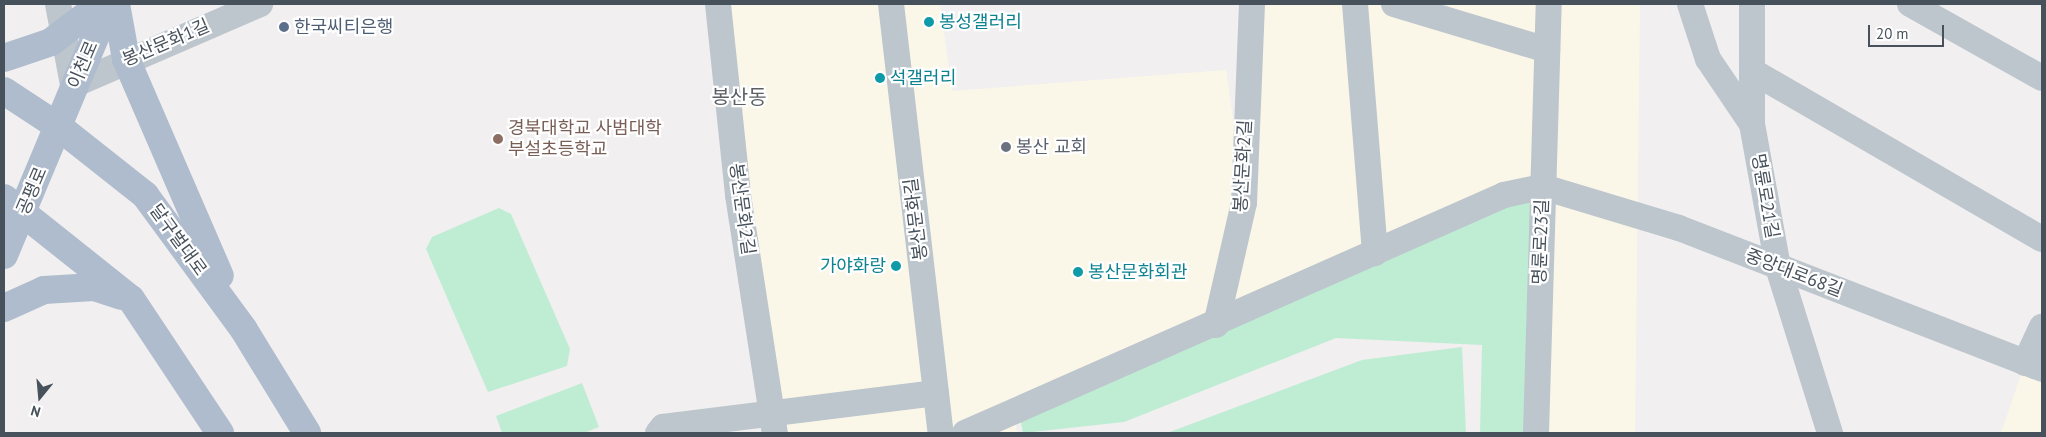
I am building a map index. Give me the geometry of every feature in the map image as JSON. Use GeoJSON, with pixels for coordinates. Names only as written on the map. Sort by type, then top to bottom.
{"type":"FeatureCollection","features":[{"type":"Feature","properties":{"kind":"main road"},"geometry":{"type":"LineString","coordinates":[[4,58],[37,49],[64,34],[102,4]]}},
{"type":"Feature","properties":{"kind":"main road","name":"이천로"},"geometry":{"type":"LineString","coordinates":[[59,127],[73,85],[110,4]]}},
{"type":"Feature","properties":{"kind":"main road"},"geometry":{"type":"LineString","coordinates":[[116,4],[126,59],[244,330]]}},
{"type":"Feature","properties":{"kind":"main road","name":"달구벌대로"},"geometry":{"type":"LineString","coordinates":[[4,91],[59,127],[145,195],[244,330],[307,433]]}},
{"type":"Feature","properties":{"kind":"main road","name":"공평로"},"geometry":{"type":"LineString","coordinates":[[4,254],[13,205],[59,127]]}},
{"type":"Feature","properties":{"kind":"main road"},"geometry":{"type":"LineString","coordinates":[[13,205],[131,299],[220,433]]}},
{"type":"Feature","properties":{"kind":"main road"},"geometry":{"type":"LineString","coordinates":[[4,308],[44,290],[94,287],[131,299]]}},
{"type":"Feature","properties":{"kind":"street"},"geometry":{"type":"LineString","coordinates":[[58,4],[73,85]]}},
{"type":"Feature","properties":{"kind":"street","name":"봉산문화1길"},"geometry":{"type":"LineString","coordinates":[[73,85],[126,59],[260,4]]}},
{"type":"Feature","properties":{"kind":"street","name":"봉산문화2길"},"geometry":{"type":"LineString","coordinates":[[718,4],[738,194],[774,424]]}},
{"type":"Feature","properties":{"kind":"street","name":"봉산문화길"},"geometry":{"type":"LineString","coordinates":[[891,4],[941,433]]}},
{"type":"Feature","properties":{"kind":"street","name":"봉산문화2길"},"geometry":{"type":"LineString","coordinates":[[1216,325],[1244,203],[1252,4]]}},
{"type":"Feature","properties":{"kind":"street"},"geometry":{"type":"LineString","coordinates":[[1355,4],[1374,253]]}},
{"type":"Feature","properties":{"kind":"street"},"geometry":{"type":"LineString","coordinates":[[1394,4],[1547,50]]}},
{"type":"Feature","properties":{"kind":"street","name":"명륜로23길"},"geometry":{"type":"LineString","coordinates":[[1536,433],[1549,4]]}},
{"type":"Feature","properties":{"kind":"street"},"geometry":{"type":"LineString","coordinates":[[1690,4],[1708,59],[1752,124]]}},
{"type":"Feature","properties":{"kind":"street","name":"명륜로21길"},"geometry":{"type":"LineString","coordinates":[[1752,4],[1752,124],[1778,267],[1830,433]]}},
{"type":"Feature","properties":{"kind":"street"},"geometry":{"type":"LineString","coordinates":[[1910,4],[2042,78]]}},
{"type":"Feature","properties":{"kind":"street"},"geometry":{"type":"LineString","coordinates":[[1752,71],[2042,238]]}},
{"type":"Feature","properties":{"kind":"street"},"geometry":{"type":"LineString","coordinates":[[965,433],[1216,325],[1504,194],[1543,187]]}},
{"type":"Feature","properties":{"kind":"street","name":"중앙대로68길"},"geometry":{"type":"LineString","coordinates":[[1543,187],[1679,228],[2033,366]]}},
{"type":"Feature","properties":{"kind":"street"},"geometry":{"type":"LineString","coordinates":[[2033,366],[2042,327]]}},
{"type":"Feature","properties":{"kind":"street"},"geometry":{"type":"LineString","coordinates":[[658,433],[662,427],[774,424],[936,393]]}},
{"type":"Feature","properties":{"kind":"shaded area"},"geometry":{"type":"Polygon","coordinates":[[[722,4],[940,4],[952,91],[1226,70],[1244,198],[1252,4],[1394,4],[1447,18],[1448,4],[1640,4],[1635,433],[1536,433],[1543,187],[1014,413],[1017,433],[777,433],[722,4]]]}},
{"type":"Feature","properties":{"kind":"shaded area"},"geometry":{"type":"Polygon","coordinates":[[[2042,327],[2042,433],[2001,433],[2025,363],[2042,327]]]}},
{"type":"Feature","properties":{"kind":"green space"},"geometry":{"type":"Polygon","coordinates":[[[1543,187],[1536,433],[1480,433],[1482,345],[1336,338],[1124,422],[1023,433],[1019,413],[1543,187]]]}},
{"type":"Feature","properties":{"kind":"green space"},"geometry":{"type":"Polygon","coordinates":[[[499,208],[511,214],[570,349],[567,366],[488,392],[426,249],[432,237],[499,208]]]}},
{"type":"Feature","properties":{"kind":"green space"},"geometry":{"type":"Polygon","coordinates":[[[1462,347],[1466,433],[1167,433],[1362,360],[1462,347]]]}},
{"type":"Feature","properties":{"kind":"green space"},"geometry":{"type":"Polygon","coordinates":[[[582,383],[599,427],[584,433],[502,433],[496,416],[582,383]]]}},
{"type":"Feature","properties":{"kind":"place","name":"봉성갤러리"},"geometry":{"type":"Point","coordinates":[929,22]}},
{"type":"Feature","properties":{"kind":"place","name":"한국씨티은행"},"geometry":{"type":"Point","coordinates":[284,27]}},
{"type":"Feature","properties":{"kind":"place","name":"석갤러리"},"geometry":{"type":"Point","coordinates":[880,78]}},
{"type":"Feature","properties":{"kind":"place","name":"경북대학교 사범대학 부설초등학교"},"geometry":{"type":"Point","coordinates":[498,139]}},
{"type":"Feature","properties":{"kind":"place","name":"봉산 교회"},"geometry":{"type":"Point","coordinates":[1006,147]}},
{"type":"Feature","properties":{"kind":"place","name":"가야화랑"},"geometry":{"type":"Point","coordinates":[896,266]}},
{"type":"Feature","properties":{"kind":"place","name":"봉산문화회관"},"geometry":{"type":"Point","coordinates":[1078,272]}},
{"type":"Feature","properties":{"kind":"district","name":"봉산동"},"geometry":{"type":"Point","coordinates":[739,97]}}]}
